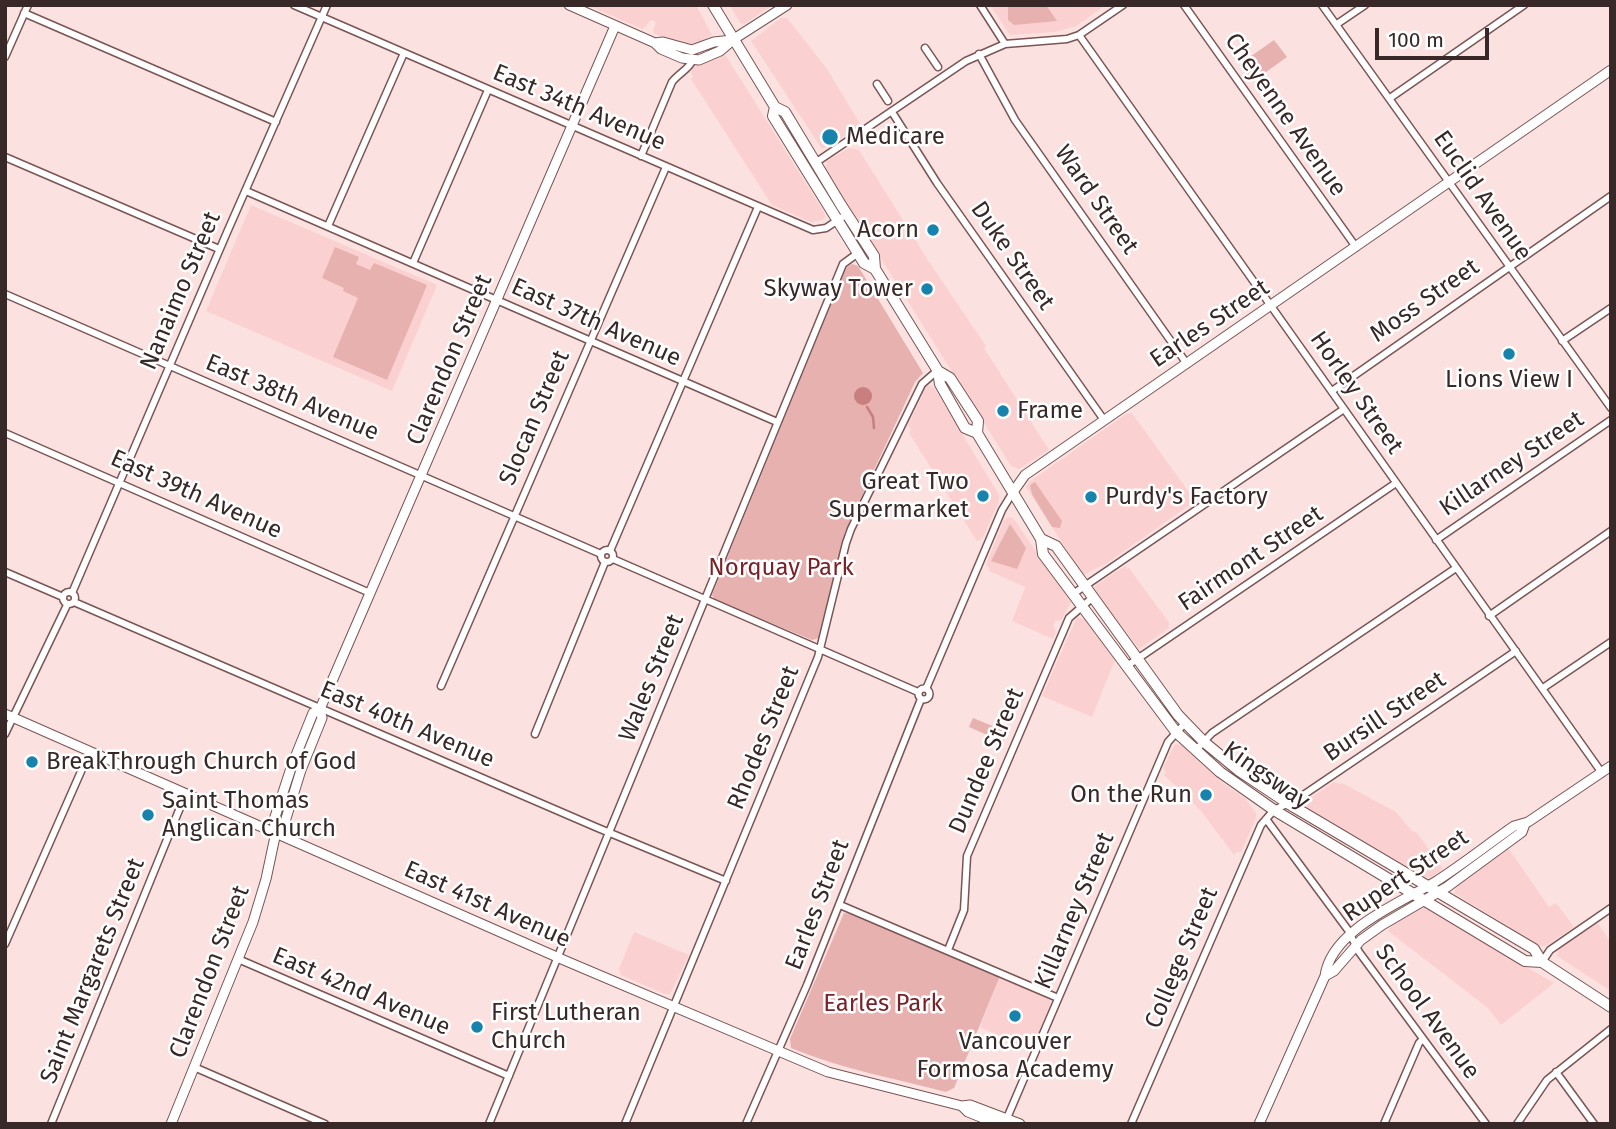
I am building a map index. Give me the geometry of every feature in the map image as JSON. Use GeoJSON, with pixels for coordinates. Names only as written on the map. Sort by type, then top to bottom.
{"type":"FeatureCollection","features":[{"type":"Feature","properties":{"kind":"main road","name":"Kingsway"},"geometry":{"type":"LineString","coordinates":[[713,5],[775,107],[785,112],[816,163],[858,253],[864,262],[875,269],[938,371],[940,384],[965,428],[977,433],[1041,539],[1043,554],[1176,732],[1231,781],[1274,810],[1525,961],[1542,962]]}},
{"type":"Feature","properties":{"kind":"main road","name":"Kingsway"},"geometry":{"type":"LineString","coordinates":[[775,107],[773,116],[842,217],[874,256],[875,269]]}},
{"type":"Feature","properties":{"kind":"main road","name":"Kingsway"},"geometry":{"type":"LineString","coordinates":[[1041,539],[1056,546],[1185,723],[1238,770],[1290,804],[1534,949],[1542,962],[1611,1007]]}},
{"type":"Feature","properties":{"kind":"street","name":"East 34th Avenue"},"geometry":{"type":"LineString","coordinates":[[294,5],[816,231],[842,217]]}},
{"type":"Feature","properties":{"kind":"street","name":"Nanaimo Street"},"geometry":{"type":"LineString","coordinates":[[72,593],[327,5]]}},
{"type":"Feature","properties":{"kind":"street"},"geometry":{"type":"LineString","coordinates":[[569,5],[655,43],[661,49],[693,60],[720,51],[787,5]]}},
{"type":"Feature","properties":{"kind":"street"},"geometry":{"type":"LineString","coordinates":[[980,5],[1005,44]]}},
{"type":"Feature","properties":{"kind":"street"},"geometry":{"type":"LineString","coordinates":[[816,163],[979,54],[1005,44],[1067,39],[1079,35],[1123,5]]}},
{"type":"Feature","properties":{"kind":"street","name":"Cheyenne Avenue"},"geometry":{"type":"LineString","coordinates":[[1184,5],[1356,247]]}},
{"type":"Feature","properties":{"kind":"street","name":"Euclid Avenue"},"geometry":{"type":"LineString","coordinates":[[1322,5],[1611,408]]}},
{"type":"Feature","properties":{"kind":"street"},"geometry":{"type":"LineString","coordinates":[[1337,24],[1365,5]]}},
{"type":"Feature","properties":{"kind":"street"},"geometry":{"type":"LineString","coordinates":[[1390,98],[1524,5]]}},
{"type":"Feature","properties":{"kind":"street"},"geometry":{"type":"LineString","coordinates":[[5,57],[26,9],[276,122]]}},
{"type":"Feature","properties":{"kind":"street","name":"Clarendon Street"},"geometry":{"type":"LineString","coordinates":[[171,1124],[253,922],[276,832],[284,825],[322,718],[320,709],[615,26]]}},
{"type":"Feature","properties":{"kind":"street","name":"Horley Street"},"geometry":{"type":"LineString","coordinates":[[1079,35],[1601,773]]}},
{"type":"Feature","properties":{"kind":"street"},"geometry":{"type":"LineString","coordinates":[[655,43],[663,42],[692,50],[734,39]]}},
{"type":"Feature","properties":{"kind":"street"},"geometry":{"type":"LineString","coordinates":[[925,48],[939,67]]}},
{"type":"Feature","properties":{"kind":"street"},"geometry":{"type":"LineString","coordinates":[[328,226],[404,53]]}},
{"type":"Feature","properties":{"kind":"street","name":"Ward Street"},"geometry":{"type":"LineString","coordinates":[[979,54],[1015,120],[1187,363]]}},
{"type":"Feature","properties":{"kind":"street"},"geometry":{"type":"LineString","coordinates":[[641,156],[673,82],[688,69],[693,60]]}},
{"type":"Feature","properties":{"kind":"street","name":"Earles Street"},"geometry":{"type":"LineString","coordinates":[[746,1124],[840,905],[922,693],[1002,510],[1022,477],[1611,70]]}},
{"type":"Feature","properties":{"kind":"street"},"geometry":{"type":"LineString","coordinates":[[877,85],[888,102]]}},
{"type":"Feature","properties":{"kind":"street"},"geometry":{"type":"LineString","coordinates":[[413,263],[488,90]]}},
{"type":"Feature","properties":{"kind":"street","name":"Duke Street"},"geometry":{"type":"LineString","coordinates":[[892,112],[937,183],[1104,420]]}},
{"type":"Feature","properties":{"kind":"street"},"geometry":{"type":"LineString","coordinates":[[5,157],[219,249]]}},
{"type":"Feature","properties":{"kind":"street","name":"Slocan Street"},"geometry":{"type":"LineString","coordinates":[[441,686],[666,167]]}},
{"type":"Feature","properties":{"kind":"street","name":"East 37th Avenue"},"geometry":{"type":"LineString","coordinates":[[246,191],[778,422]]}},
{"type":"Feature","properties":{"kind":"street","name":"Moss Street"},"geometry":{"type":"LineString","coordinates":[[1332,390],[1611,196]]}},
{"type":"Feature","properties":{"kind":"street"},"geometry":{"type":"LineString","coordinates":[[613,559],[610,551],[758,207]]}},
{"type":"Feature","properties":{"kind":"street","name":"Wales Street"},"geometry":{"type":"LineString","coordinates":[[489,1124],[843,264],[858,253]]}},
{"type":"Feature","properties":{"kind":"street","name":"East 38th Avenue"},"geometry":{"type":"LineString","coordinates":[[5,294],[601,554]]}},
{"type":"Feature","properties":{"kind":"street"},"geometry":{"type":"LineString","coordinates":[[1562,341],[1611,308]]}},
{"type":"Feature","properties":{"kind":"street","name":"Rhodes Street"},"geometry":{"type":"LineString","coordinates":[[625,1124],[821,649],[851,529],[922,384],[938,371]]}},
{"type":"Feature","properties":{"kind":"street"},"geometry":{"type":"LineString","coordinates":[[1073,594],[1344,408]]}},
{"type":"Feature","properties":{"kind":"street","name":"Killarney Street"},"geometry":{"type":"LineString","coordinates":[[1436,540],[1611,419]]}},
{"type":"Feature","properties":{"kind":"street","name":"East 39th Avenue"},"geometry":{"type":"LineString","coordinates":[[5,433],[370,593]]}},
{"type":"Feature","properties":{"kind":"street","name":"Fairmont Street"},"geometry":{"type":"LineString","coordinates":[[1127,666],[1396,483]]}},
{"type":"Feature","properties":{"kind":"street"},"geometry":{"type":"LineString","coordinates":[[1489,616],[1611,531]]}},
{"type":"Feature","properties":{"kind":"street"},"geometry":{"type":"LineString","coordinates":[[605,562],[601,554],[606,550],[610,551]]}},
{"type":"Feature","properties":{"kind":"street"},"geometry":{"type":"LineString","coordinates":[[535,734],[605,562],[613,559],[922,693]]}},
{"type":"Feature","properties":{"kind":"street"},"geometry":{"type":"LineString","coordinates":[[1195,751],[1212,733],[1456,568]]}},
{"type":"Feature","properties":{"kind":"street"},"geometry":{"type":"LineString","coordinates":[[5,572],[71,603]]}},
{"type":"Feature","properties":{"kind":"street"},"geometry":{"type":"LineString","coordinates":[[5,734],[9,715],[75,596],[66,593],[62,597]]}},
{"type":"Feature","properties":{"kind":"street","name":"Dundee Street"},"geometry":{"type":"LineString","coordinates":[[948,950],[964,910],[967,856],[1064,628],[1069,618],[1092,598]]}},
{"type":"Feature","properties":{"kind":"street","name":"East 40th Avenue"},"geometry":{"type":"LineString","coordinates":[[71,603],[726,881]]}},
{"type":"Feature","properties":{"kind":"street"},"geometry":{"type":"LineString","coordinates":[[1543,688],[1611,642]]}},
{"type":"Feature","properties":{"kind":"street","name":"Bursill Street"},"geometry":{"type":"LineString","coordinates":[[1274,810],[1290,804],[1516,652]]}},
{"type":"Feature","properties":{"kind":"street","name":"East 41st Avenue"},"geometry":{"type":"LineString","coordinates":[[9,715],[558,958],[778,1052],[841,1076],[962,1106],[970,1105],[1002,1121],[1020,1124]]}},
{"type":"Feature","properties":{"kind":"street","name":"Killarney Street"},"geometry":{"type":"LineString","coordinates":[[1002,1121],[1168,742],[1185,723]]}},
{"type":"Feature","properties":{"kind":"street"},"geometry":{"type":"LineString","coordinates":[[5,944],[90,751]]}},
{"type":"Feature","properties":{"kind":"street","name":"Rupert Street"},"geometry":{"type":"LineString","coordinates":[[1259,1124],[1325,976],[1327,962],[1351,934],[1514,826],[1525,824],[1611,766]]}},
{"type":"Feature","properties":{"kind":"street","name":"Saint Margarets Street"},"geometry":{"type":"LineString","coordinates":[[51,1124],[186,793]]}},
{"type":"Feature","properties":{"kind":"street","name":"College Street"},"geometry":{"type":"LineString","coordinates":[[1131,1124],[1259,828],[1274,810]]}},
{"type":"Feature","properties":{"kind":"street","name":"School Avenue"},"geometry":{"type":"LineString","coordinates":[[1266,819],[1486,1124]]}},
{"type":"Feature","properties":{"kind":"street","name":"Rupert Street"},"geometry":{"type":"LineString","coordinates":[[1325,976],[1334,971],[1356,946],[1382,925],[1438,892],[1522,832],[1525,824]]}},
{"type":"Feature","properties":{"kind":"street"},"geometry":{"type":"LineString","coordinates":[[840,905],[1058,998]]}},
{"type":"Feature","properties":{"kind":"street"},"geometry":{"type":"LineString","coordinates":[[1542,962],[1550,950],[1611,908]]}},
{"type":"Feature","properties":{"kind":"street","name":"East 42nd Avenue"},"geometry":{"type":"LineString","coordinates":[[237,959],[509,1076]]}},
{"type":"Feature","properties":{"kind":"street"},"geometry":{"type":"LineString","coordinates":[[1517,1124],[1547,1080],[1611,1029]]}},
{"type":"Feature","properties":{"kind":"street"},"geometry":{"type":"LineString","coordinates":[[1384,1124],[1419,1042],[1423,1039]]}},
{"type":"Feature","properties":{"kind":"street"},"geometry":{"type":"LineString","coordinates":[[194,1067],[325,1124]]}},
{"type":"Feature","properties":{"kind":"street"},"geometry":{"type":"LineString","coordinates":[[1556,1072],[1594,1124]]}},
{"type":"Feature","properties":{"kind":"shaded area"},"geometry":{"type":"Polygon","coordinates":[[[587,5],[696,5],[712,35],[694,45],[678,43],[655,34],[653,31],[656,22],[651,20],[643,29],[587,5]]]}},
{"type":"Feature","properties":{"kind":"shaded area"},"geometry":{"type":"Polygon","coordinates":[[[730,5],[773,5],[744,24],[740,23],[730,5]]]}},
{"type":"Feature","properties":{"kind":"shaded area"},"geometry":{"type":"Polygon","coordinates":[[[990,5],[1106,5],[1076,26],[1055,32],[1010,35],[990,5]]]}},
{"type":"Feature","properties":{"kind":"shaded area"},"geometry":{"type":"Polygon","coordinates":[[[781,18],[787,18],[827,69],[859,122],[857,129],[822,149],[751,41],[781,18]]]}},
{"type":"Feature","properties":{"kind":"shaded area"},"geometry":{"type":"Polygon","coordinates":[[[721,55],[726,56],[824,212],[823,220],[811,222],[772,205],[691,79],[693,67],[721,55]]]}},
{"type":"Feature","properties":{"kind":"shaded area"},"geometry":{"type":"Polygon","coordinates":[[[849,148],[859,150],[929,262],[986,346],[984,348],[1049,450],[1019,469],[1011,466],[825,169],[827,161],[849,148]]]}},
{"type":"Feature","properties":{"kind":"shaded area"},"geometry":{"type":"Polygon","coordinates":[[[251,205],[437,285],[392,391],[206,311],[251,205]]]}},
{"type":"Feature","properties":{"kind":"shaded area"},"geometry":{"type":"Polygon","coordinates":[[[926,385],[935,389],[999,495],[999,501],[982,539],[977,541],[909,433],[911,430],[908,425],[926,385]]]}},
{"type":"Feature","properties":{"kind":"shaded area"},"geometry":{"type":"Polygon","coordinates":[[[863,387],[869,390],[872,396],[869,402],[863,405],[857,402],[854,396],[857,390],[863,387]]]}},
{"type":"Feature","properties":{"kind":"shaded area"},"geometry":{"type":"Polygon","coordinates":[[[1132,413],[1193,498],[1191,504],[1107,563],[1083,575],[1026,487],[1029,482],[1126,414],[1132,413]]]}},
{"type":"Feature","properties":{"kind":"shaded area"},"geometry":{"type":"Polygon","coordinates":[[[1013,518],[1071,602],[1061,620],[1055,621],[1053,639],[1012,621],[1025,587],[989,571],[990,568],[986,565],[1004,520],[1013,518]]]}},
{"type":"Feature","properties":{"kind":"shaded area"},"geometry":{"type":"Polygon","coordinates":[[[1125,566],[1170,624],[1169,628],[1139,649],[1094,590],[1096,585],[1125,566]]]}},
{"type":"Feature","properties":{"kind":"shaded area"},"geometry":{"type":"Polygon","coordinates":[[[1077,617],[1084,619],[1115,660],[1092,717],[1042,696],[1077,617]]]}},
{"type":"Feature","properties":{"kind":"shaded area"},"geometry":{"type":"Polygon","coordinates":[[[1175,744],[1181,745],[1224,784],[1245,798],[1256,813],[1241,852],[1234,855],[1201,811],[1164,775],[1166,772],[1163,768],[1175,744]]]}},
{"type":"Feature","properties":{"kind":"shaded area"},"geometry":{"type":"Polygon","coordinates":[[[1334,782],[1342,783],[1396,812],[1412,831],[1417,833],[1443,869],[1431,877],[1425,877],[1307,808],[1307,800],[1334,782]]]}},
{"type":"Feature","properties":{"kind":"shaded area"},"geometry":{"type":"Polygon","coordinates":[[[1508,848],[1549,907],[1556,903],[1574,927],[1545,946],[1540,946],[1454,893],[1457,883],[1508,848]]]}},
{"type":"Feature","properties":{"kind":"shaded area"},"geometry":{"type":"Polygon","coordinates":[[[1422,906],[1554,983],[1501,1025],[1488,1008],[1388,931],[1392,924],[1422,906]]]}},
{"type":"Feature","properties":{"kind":"shaded area"},"geometry":{"type":"Polygon","coordinates":[[[1597,922],[1611,943],[1611,991],[1557,956],[1559,949],[1597,922]]]}},
{"type":"Feature","properties":{"kind":"shaded area"},"geometry":{"type":"Polygon","coordinates":[[[634,932],[689,955],[670,994],[621,975],[619,969],[634,932]]]}},
{"type":"Feature","properties":{"kind":"shaded area","name":"Vancouver Formosa Academy"},"geometry":{"type":"Polygon","coordinates":[[[1000,976],[1046,995],[1050,1000],[1032,1050],[980,1027],[1000,976]]]}},
{"type":"Feature","properties":{"kind":"green space"},"geometry":{"type":"Polygon","coordinates":[[[1046,5],[1057,21],[1014,25],[1008,20],[1008,7],[1046,5]]]}},
{"type":"Feature","properties":{"kind":"green space"},"geometry":{"type":"Polygon","coordinates":[[[1274,40],[1287,57],[1252,82],[1240,64],[1274,40]]]}},
{"type":"Feature","properties":{"kind":"green space"},"geometry":{"type":"Polygon","coordinates":[[[335,247],[359,257],[356,264],[370,270],[374,263],[427,285],[387,380],[333,357],[358,298],[322,278],[335,247]]]}},
{"type":"Feature","properties":{"kind":"green space","name":"Norquay Park"},"geometry":{"type":"Polygon","coordinates":[[[852,264],[858,266],[923,373],[915,382],[845,532],[820,636],[812,640],[714,599],[712,595],[846,268],[852,264]]]}},
{"type":"Feature","properties":{"kind":"green space"},"geometry":{"type":"Polygon","coordinates":[[[1035,482],[1062,521],[1060,528],[1052,527],[1032,494],[1030,485],[1035,482]]]}},
{"type":"Feature","properties":{"kind":"green space"},"geometry":{"type":"Polygon","coordinates":[[[1010,524],[1026,548],[1017,569],[991,561],[1010,524]]]}},
{"type":"Feature","properties":{"kind":"green space"},"geometry":{"type":"Polygon","coordinates":[[[973,718],[1007,732],[1003,742],[969,727],[973,718]]]}},
{"type":"Feature","properties":{"kind":"green space","name":"Earles Park"},"geometry":{"type":"Polygon","coordinates":[[[844,913],[1000,976],[954,1088],[946,1092],[848,1067],[791,1048],[790,1039],[844,913]]]}},
{"type":"Feature","properties":{"kind":"waterway"},"geometry":{"type":"LineString","coordinates":[[867,407],[873,417],[874,428]]}},
{"type":"Feature","properties":{"kind":"place","name":"Medicare"},"geometry":{"type":"Point","coordinates":[830,137]}},
{"type":"Feature","properties":{"kind":"place","name":"Acorn"},"geometry":{"type":"Point","coordinates":[933,230]}},
{"type":"Feature","properties":{"kind":"place","name":"Skyway Tower"},"geometry":{"type":"Point","coordinates":[927,289]}},
{"type":"Feature","properties":{"kind":"place","name":"Lions View I"},"geometry":{"type":"Point","coordinates":[1509,354]}},
{"type":"Feature","properties":{"kind":"place","name":"Frame"},"geometry":{"type":"Point","coordinates":[1003,411]}},
{"type":"Feature","properties":{"kind":"place","name":"Great Two Supermarket"},"geometry":{"type":"Point","coordinates":[983,496]}},
{"type":"Feature","properties":{"kind":"place","name":"Purdy's Factory"},"geometry":{"type":"Point","coordinates":[1091,497]}},
{"type":"Feature","properties":{"kind":"place","name":"BreakThrough Church of God"},"geometry":{"type":"Point","coordinates":[32,762]}},
{"type":"Feature","properties":{"kind":"place","name":"On the Run"},"geometry":{"type":"Point","coordinates":[1206,795]}},
{"type":"Feature","properties":{"kind":"place","name":"Saint Thomas Anglican Church"},"geometry":{"type":"Point","coordinates":[148,815]}},
{"type":"Feature","properties":{"kind":"place","name":"Vancouver Formosa Academy"},"geometry":{"type":"Point","coordinates":[1015,1016]}},
{"type":"Feature","properties":{"kind":"place","name":"First Lutheran Church"},"geometry":{"type":"Point","coordinates":[477,1027]}}]}
